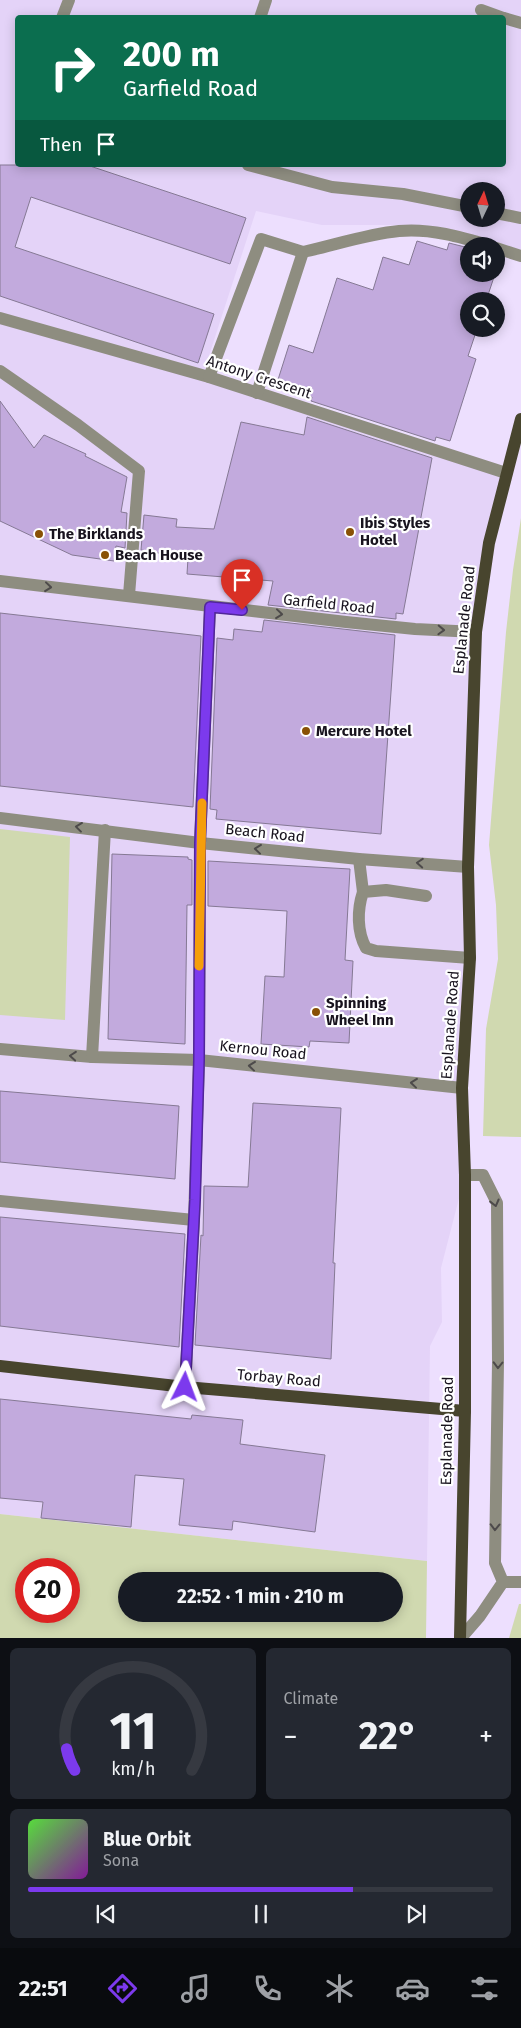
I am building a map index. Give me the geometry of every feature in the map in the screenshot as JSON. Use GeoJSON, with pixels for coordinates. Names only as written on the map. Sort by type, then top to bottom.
{"type":"FeatureCollection","features":[{"type":"Feature","properties":{"kind":"main road","name":"Esplanade Road"},"geometry":{"type":"LineString","coordinates":[[461,1638],[465,1411],[465,1175],[462,1088],[470,958],[468,866],[476,632],[489,543],[521,419]]}},
{"type":"Feature","properties":{"kind":"main road","name":"Torbay Road"},"geometry":{"type":"LineString","coordinates":[[0,1366],[185,1387],[465,1411]]}},
{"type":"Feature","properties":{"kind":"street"},"geometry":{"type":"LineString","coordinates":[[63,15],[69,0]]}},
{"type":"Feature","properties":{"kind":"street"},"geometry":{"type":"LineString","coordinates":[[261,15],[266,0]]}},
{"type":"Feature","properties":{"kind":"street"},"geometry":{"type":"LineString","coordinates":[[481,10],[495,15]]}},
{"type":"Feature","properties":{"kind":"street"},"geometry":{"type":"LineString","coordinates":[[506,19],[521,23]]}},
{"type":"Feature","properties":{"kind":"street"},"geometry":{"type":"LineString","coordinates":[[256,167],[332,187],[403,194],[460,205]]}},
{"type":"Feature","properties":{"kind":"street"},"geometry":{"type":"LineString","coordinates":[[505,213],[519,214]]}},
{"type":"Feature","properties":{"kind":"street"},"geometry":{"type":"LineString","coordinates":[[209,377],[261,239],[304,252],[398,231],[430,232],[460,238]]}},
{"type":"Feature","properties":{"kind":"street"},"geometry":{"type":"LineString","coordinates":[[505,251],[521,256]]}},
{"type":"Feature","properties":{"kind":"street"},"geometry":{"type":"LineString","coordinates":[[257,393],[304,252]]}},
{"type":"Feature","properties":{"kind":"street","name":"Antony Crescent"},"geometry":{"type":"LineString","coordinates":[[0,318],[209,377],[506,473]]}},
{"type":"Feature","properties":{"kind":"street"},"geometry":{"type":"LineString","coordinates":[[0,371],[78,424],[139,471],[129,595]]}},
{"type":"Feature","properties":{"kind":"street","name":"Garfield Road"},"geometry":{"type":"LineString","coordinates":[[0,581],[129,595],[210,607],[415,629],[476,632]]}},
{"type":"Feature","properties":{"kind":"street"},"geometry":{"type":"LineString","coordinates":[[185,1387],[194,1220],[199,1060],[200,843],[210,607]]}},
{"type":"Feature","properties":{"kind":"street","name":"Beach Road"},"geometry":{"type":"LineString","coordinates":[[0,818],[200,843],[359,859],[468,866]]}},
{"type":"Feature","properties":{"kind":"street"},"geometry":{"type":"LineString","coordinates":[[92,1057],[106,830]]}},
{"type":"Feature","properties":{"kind":"street"},"geometry":{"type":"LineString","coordinates":[[359,859],[363,892],[360,901],[360,934],[366,948],[376,951],[470,958]]}},
{"type":"Feature","properties":{"kind":"street"},"geometry":{"type":"LineString","coordinates":[[363,892],[386,890],[426,896]]}},
{"type":"Feature","properties":{"kind":"street","name":"Kernou Road"},"geometry":{"type":"LineString","coordinates":[[0,1050],[92,1057],[199,1060],[462,1088]]}},
{"type":"Feature","properties":{"kind":"street"},"geometry":{"type":"LineString","coordinates":[[465,1175],[483,1175],[497,1202],[498,1362],[495,1563],[503,1582]]}},
{"type":"Feature","properties":{"kind":"street"},"geometry":{"type":"LineString","coordinates":[[0,1201],[194,1220]]}},
{"type":"Feature","properties":{"kind":"street"},"geometry":{"type":"LineString","coordinates":[[503,1582],[521,1582]]}},
{"type":"Feature","properties":{"kind":"street"},"geometry":{"type":"LineString","coordinates":[[461,1638],[480,1616],[503,1582]]}},
{"type":"Feature","properties":{"kind":"shaded area"},"geometry":{"type":"Polygon","coordinates":[[[0,0],[521,0],[521,250],[505,245],[505,237],[480,237],[403,225],[322,225],[256,211],[203,374],[506,473],[476,632],[465,1175],[441,1268],[442,1322],[430,1346],[427,1561],[0,1514],[0,0]]]}},
{"type":"Feature","properties":{"kind":"green space"},"geometry":{"type":"Polygon","coordinates":[[[521,518],[521,1137],[483,1136],[486,1029],[498,959],[496,905],[489,845],[506,632],[521,518]]]}},
{"type":"Feature","properties":{"kind":"green space"},"geometry":{"type":"Polygon","coordinates":[[[0,829],[70,837],[65,1020],[0,1015],[0,829]]]}},
{"type":"Feature","properties":{"kind":"green space"},"geometry":{"type":"Polygon","coordinates":[[[0,1514],[427,1561],[426,1638],[0,1638],[0,1514]]]}},
{"type":"Feature","properties":{"kind":"green space"},"geometry":{"type":"Polygon","coordinates":[[[519,1604],[521,1604],[521,1638],[509,1638],[519,1604]]]}},
{"type":"Feature","properties":{"kind":"building"},"geometry":{"type":"Polygon","coordinates":[[[0,165],[15,165],[15,167],[93,167],[246,218],[230,264],[31,197],[15,247],[214,314],[198,363],[0,296],[0,165]]]}},
{"type":"Feature","properties":{"kind":"building"},"geometry":{"type":"Polygon","coordinates":[[[417,241],[447,250],[449,243],[460,246],[460,282],[492,282],[489,292],[460,292],[460,337],[474,337],[468,356],[476,359],[450,441],[436,437],[435,441],[311,401],[312,397],[276,386],[289,345],[313,353],[337,278],[373,290],[383,257],[409,265],[417,241]]]}},
{"type":"Feature","properties":{"kind":"building"},"geometry":{"type":"Polygon","coordinates":[[[0,401],[34,448],[44,435],[86,454],[85,456],[127,477],[121,512],[127,513],[125,548],[116,546],[114,561],[72,555],[0,521],[0,401]]]}},
{"type":"Feature","properties":{"kind":"building"},"geometry":{"type":"Polygon","coordinates":[[[307,417],[432,458],[403,614],[396,613],[396,619],[268,605],[273,581],[187,574],[188,558],[141,550],[144,515],[177,519],[176,527],[214,529],[241,422],[304,435],[307,417]]]}},
{"type":"Feature","properties":{"kind":"building"},"geometry":{"type":"Polygon","coordinates":[[[0,613],[201,636],[193,807],[0,786],[0,613]]]}},
{"type":"Feature","properties":{"kind":"building","name":"Mercure Hotel"},"geometry":{"type":"Polygon","coordinates":[[[264,620],[395,635],[381,834],[216,819],[217,810],[210,809],[217,638],[233,640],[234,629],[262,632],[264,620]]]}},
{"type":"Feature","properties":{"kind":"building"},"geometry":{"type":"Polygon","coordinates":[[[112,854],[188,857],[188,859],[192,860],[192,905],[187,905],[185,1044],[108,1039],[112,854]]]}},
{"type":"Feature","properties":{"kind":"building"},"geometry":{"type":"Polygon","coordinates":[[[208,861],[350,869],[345,960],[353,961],[349,1043],[310,1041],[309,1047],[261,1044],[265,976],[284,977],[287,911],[208,906],[208,861]]]}},
{"type":"Feature","properties":{"kind":"building"},"geometry":{"type":"Polygon","coordinates":[[[0,1091],[179,1106],[175,1179],[0,1162],[0,1091]]]}},
{"type":"Feature","properties":{"kind":"building"},"geometry":{"type":"Polygon","coordinates":[[[253,1103],[341,1108],[333,1263],[335,1263],[331,1359],[195,1345],[201,1235],[203,1236],[204,1186],[248,1187],[253,1103]]]}},
{"type":"Feature","properties":{"kind":"building"},"geometry":{"type":"Polygon","coordinates":[[[0,1217],[185,1234],[179,1347],[0,1326],[0,1217]]]}},
{"type":"Feature","properties":{"kind":"building"},"geometry":{"type":"Polygon","coordinates":[[[0,1399],[191,1419],[192,1415],[243,1420],[240,1444],[325,1455],[315,1532],[233,1521],[232,1530],[179,1525],[184,1479],[135,1475],[131,1527],[41,1518],[43,1502],[0,1498],[0,1399]]]}},
{"type":"Feature","properties":{"kind":"slow traffic"},"geometry":{"type":"LineString","coordinates":[[199,966],[202,803]]}},
{"type":"Feature","properties":{"kind":"place","name":"Ibis Styles Hotel"},"geometry":{"type":"Point","coordinates":[350,532]}},
{"type":"Feature","properties":{"kind":"place","name":"The Birklands"},"geometry":{"type":"Point","coordinates":[39,534]}},
{"type":"Feature","properties":{"kind":"place","name":"Beach House"},"geometry":{"type":"Point","coordinates":[105,555]}},
{"type":"Feature","properties":{"kind":"place","name":"Mercure Hotel"},"geometry":{"type":"Point","coordinates":[306,731]}},
{"type":"Feature","properties":{"kind":"place","name":"Spinning Wheel Inn"},"geometry":{"type":"Point","coordinates":[316,1012]}},
{"type":"Feature","properties":{"kind":"route"},"geometry":{"type":"LineString","coordinates":[[185,1387],[195,1200],[199,1060],[200,843],[210,607],[242,610]]}}]}
